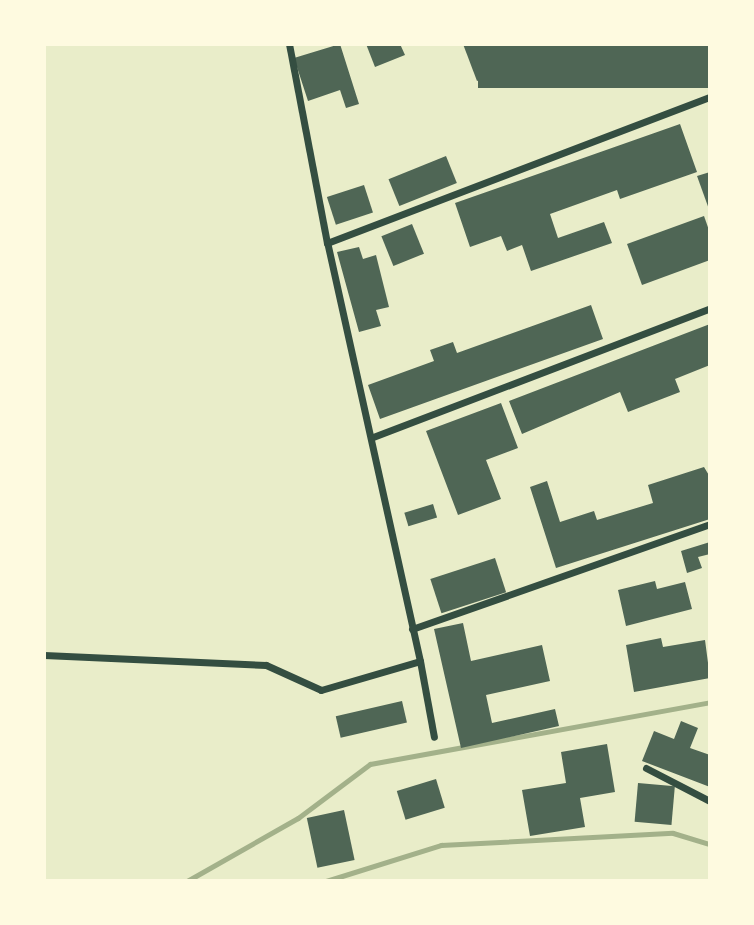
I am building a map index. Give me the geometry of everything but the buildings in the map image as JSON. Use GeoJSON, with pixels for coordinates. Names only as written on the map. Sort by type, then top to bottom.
{"type":"FeatureCollection","features":[{"type":"Feature","properties":{"kind":"street"},"geometry":{"type":"LineString","coordinates":[[289,44],[327,243],[373,437],[434,737]]}},
{"type":"Feature","properties":{"kind":"street"},"geometry":{"type":"LineString","coordinates":[[327,243],[710,97]]}},
{"type":"Feature","properties":{"kind":"street"},"geometry":{"type":"LineString","coordinates":[[373,437],[710,308]]}},
{"type":"Feature","properties":{"kind":"street"},"geometry":{"type":"LineString","coordinates":[[412,629],[710,524]]}},
{"type":"Feature","properties":{"kind":"street"},"geometry":{"type":"LineString","coordinates":[[44,655],[266,665],[321,690],[420,662]]}},
{"type":"Feature","properties":{"kind":"street"},"geometry":{"type":"LineString","coordinates":[[646,768],[710,801]]}},
{"type":"Feature","properties":{"kind":"waterway"},"geometry":{"type":"LineString","coordinates":[[187,881],[298,818],[370,764],[710,702]]}},
{"type":"Feature","properties":{"kind":"waterway"},"geometry":{"type":"LineString","coordinates":[[326,881],[441,845],[673,833],[710,844]]}}]}
